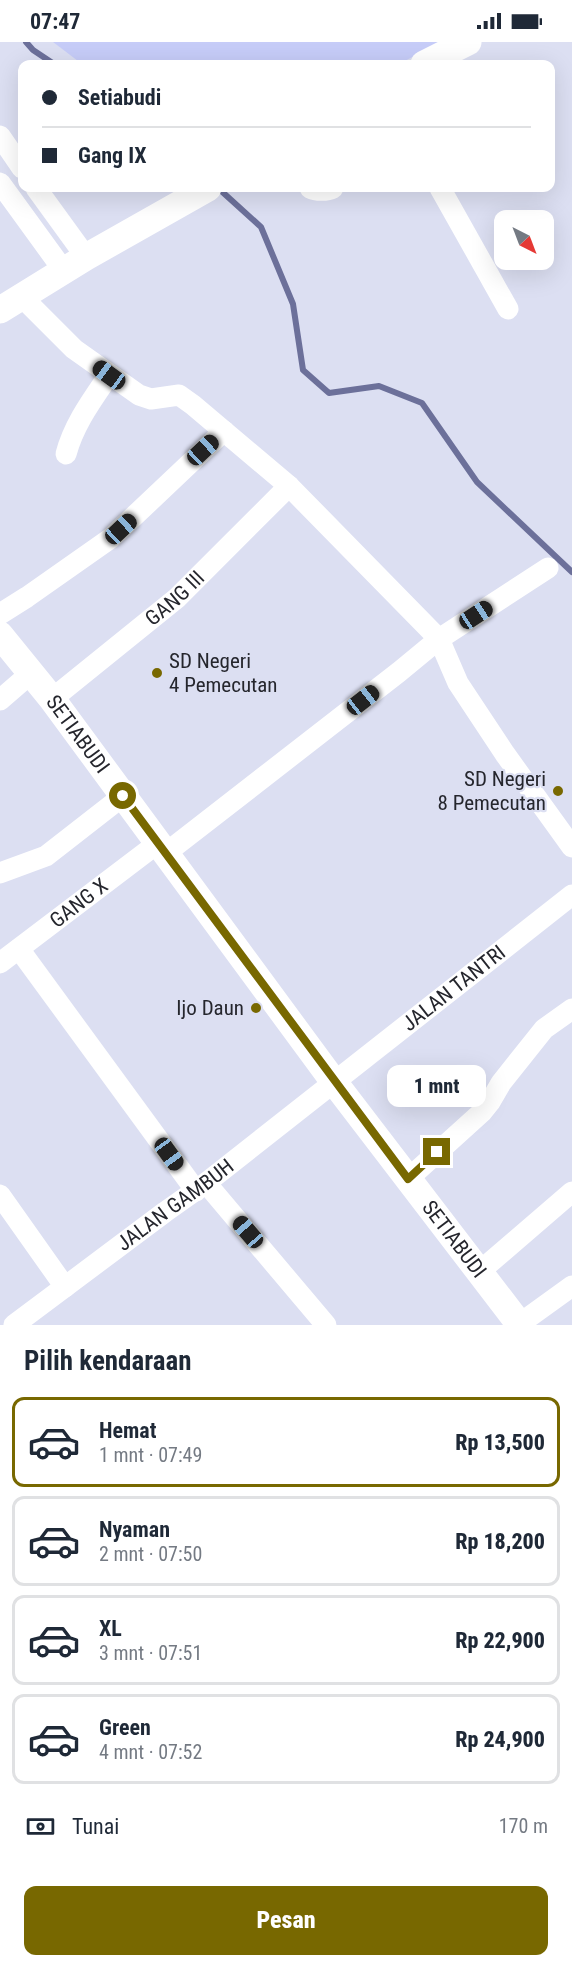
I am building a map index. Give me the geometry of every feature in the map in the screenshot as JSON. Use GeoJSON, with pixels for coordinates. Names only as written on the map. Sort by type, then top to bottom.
{"type":"FeatureCollection","features":[{"type":"Feature","properties":{"kind":"main road"},"geometry":{"type":"LineString","coordinates":[[432,60],[468,42]]}},
{"type":"Feature","properties":{"kind":"main road"},"geometry":{"type":"LineString","coordinates":[[11,304],[75,264],[201,192]]}},
{"type":"Feature","properties":{"kind":"main road","name":"SETIABUDI"},"geometry":{"type":"LineString","coordinates":[[0,635],[52,699],[334,1082],[519,1325]]}},
{"type":"Feature","properties":{"kind":"street"},"geometry":{"type":"LineString","coordinates":[[0,136],[18,162]]}},
{"type":"Feature","properties":{"kind":"street"},"geometry":{"type":"LineString","coordinates":[[0,183],[75,264]]}},
{"type":"Feature","properties":{"kind":"street"},"geometry":{"type":"LineString","coordinates":[[38,192],[75,264]]}},
{"type":"Feature","properties":{"kind":"street"},"geometry":{"type":"LineString","coordinates":[[442,192],[508,309]]}},
{"type":"Feature","properties":{"kind":"street"},"geometry":{"type":"LineString","coordinates":[[11,304],[138,395],[150,399],[179,395],[289,486],[440,639],[458,683],[505,754],[572,847]]}},
{"type":"Feature","properties":{"kind":"street"},"geometry":{"type":"LineString","coordinates":[[66,454],[77,423],[109,375]]}},
{"type":"Feature","properties":{"kind":"street"},"geometry":{"type":"LineString","coordinates":[[0,614],[111,538],[224,431]]}},
{"type":"Feature","properties":{"kind":"street","name":"GANG III"},"geometry":{"type":"LineString","coordinates":[[52,699],[177,598],[289,486]]}},
{"type":"Feature","properties":{"kind":"street","name":"GANG X"},"geometry":{"type":"LineString","coordinates":[[0,963],[162,848],[440,639],[548,568]]}},
{"type":"Feature","properties":{"kind":"street"},"geometry":{"type":"LineString","coordinates":[[0,700],[30,674]]}},
{"type":"Feature","properties":{"kind":"street"},"geometry":{"type":"LineString","coordinates":[[0,873],[45,856],[123,796]]}},
{"type":"Feature","properties":{"kind":"street","name":"JALAN TANTRI"},"geometry":{"type":"LineString","coordinates":[[334,1082],[572,895]]}},
{"type":"Feature","properties":{"kind":"street"},"geometry":{"type":"LineString","coordinates":[[19,949],[201,1187],[326,1325]]}},
{"type":"Feature","properties":{"kind":"street"},"geometry":{"type":"LineString","coordinates":[[408,1179],[482,1112],[501,1083],[544,1029],[572,1010]]}},
{"type":"Feature","properties":{"kind":"street","name":"JALAN GAMBUH"},"geometry":{"type":"LineString","coordinates":[[24,1322],[65,1287],[201,1187],[334,1082]]}},
{"type":"Feature","properties":{"kind":"street"},"geometry":{"type":"LineString","coordinates":[[479,1272],[572,1192]]}},
{"type":"Feature","properties":{"kind":"street"},"geometry":{"type":"LineString","coordinates":[[0,1195],[65,1287]]}},
{"type":"Feature","properties":{"kind":"street"},"geometry":{"type":"LineString","coordinates":[[519,1325],[572,1286]]}},
{"type":"Feature","properties":{"kind":"shaded area"},"geometry":{"type":"Polygon","coordinates":[[[53,42],[441,42],[407,60],[77,60],[53,42]]]}},
{"type":"Feature","properties":{"kind":"waterway"},"geometry":{"type":"LineString","coordinates":[[26,42],[48,60]]}},
{"type":"Feature","properties":{"kind":"waterway"},"geometry":{"type":"LineString","coordinates":[[222,192],[261,227],[293,304],[303,370],[329,393],[379,386],[422,403],[477,482],[572,572]]}},
{"type":"Feature","properties":{"kind":"place","name":"SD Negeri 4 Pemecutan"},"geometry":{"type":"Point","coordinates":[157,673]}},
{"type":"Feature","properties":{"kind":"place","name":"SD Negeri 8 Pemecutan"},"geometry":{"type":"Point","coordinates":[558,791]}},
{"type":"Feature","properties":{"kind":"place","name":"Ijo Daun"},"geometry":{"type":"Point","coordinates":[256,1008]}},
{"type":"Feature","properties":{"kind":"route"},"geometry":{"type":"LineString","coordinates":[[123,796],[338,1088],[408,1179],[437,1152]]}}]}
